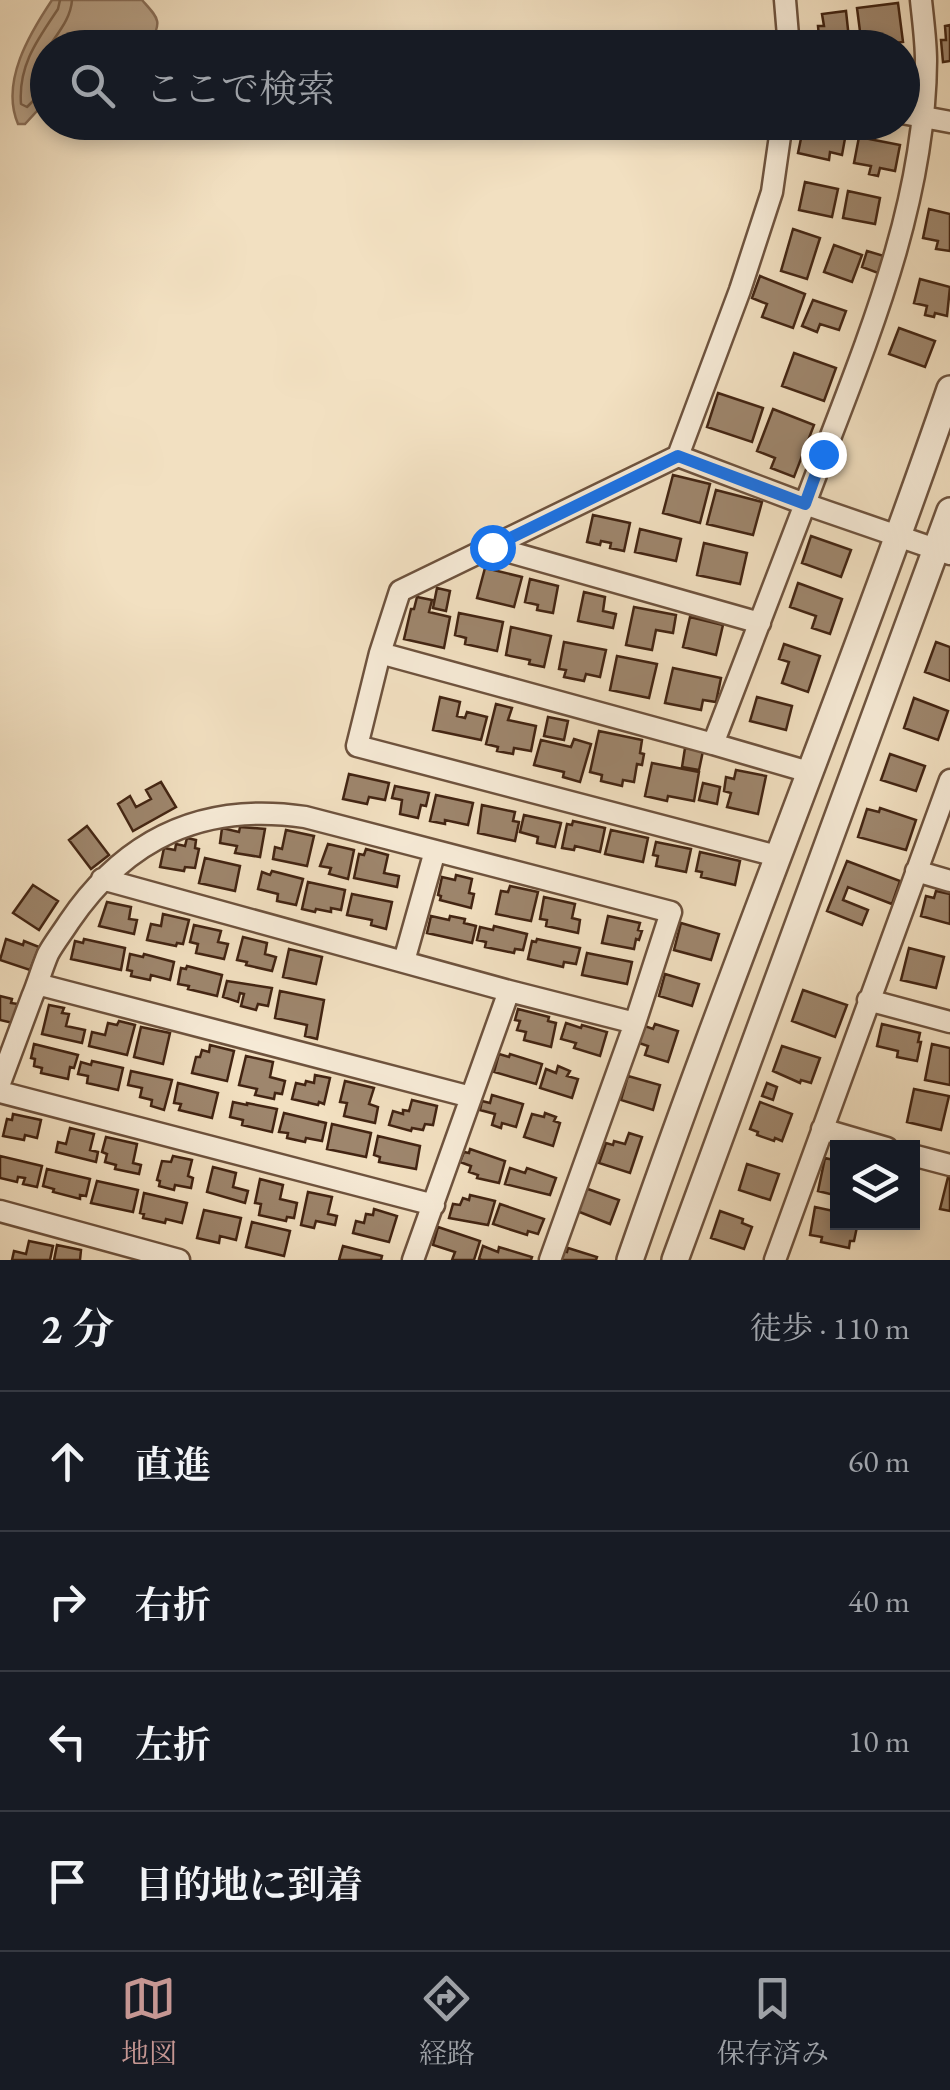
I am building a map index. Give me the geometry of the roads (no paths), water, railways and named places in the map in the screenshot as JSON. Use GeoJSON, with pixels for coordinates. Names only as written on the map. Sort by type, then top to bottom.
{"type":"FeatureCollection","features":[{"type":"Feature","properties":{"kind":"street"},"geometry":{"type":"LineString","coordinates":[[920,0],[926,60],[920,84]]}},
{"type":"Feature","properties":{"kind":"street"},"geometry":{"type":"LineString","coordinates":[[790,30],[792,1]]}},
{"type":"Feature","properties":{"kind":"street"},"geometry":{"type":"LineString","coordinates":[[920,116],[950,122]]}},
{"type":"Feature","properties":{"kind":"street"},"geometry":{"type":"LineString","coordinates":[[777,856],[357,746],[400,591],[678,456],[772,192],[779,140]]}},
{"type":"Feature","properties":{"kind":"street"},"geometry":{"type":"LineString","coordinates":[[714,744],[894,264],[912,186],[912,140]]}},
{"type":"Feature","properties":{"kind":"street"},"geometry":{"type":"LineString","coordinates":[[630,1260],[950,389]]}},
{"type":"Feature","properties":{"kind":"street"},"geometry":{"type":"LineString","coordinates":[[678,456],[943,552]]}},
{"type":"Feature","properties":{"kind":"street"},"geometry":{"type":"LineString","coordinates":[[675,1260],[943,552],[950,511]]}},
{"type":"Feature","properties":{"kind":"street"},"geometry":{"type":"LineString","coordinates":[[492,547],[760,623]]}},
{"type":"Feature","properties":{"kind":"street"},"geometry":{"type":"LineString","coordinates":[[380,653],[808,772]]}},
{"type":"Feature","properties":{"kind":"street"},"geometry":{"type":"LineString","coordinates":[[775,1260],[950,780]]}},
{"type":"Feature","properties":{"kind":"street"},"geometry":{"type":"LineString","coordinates":[[0,1083],[48,955],[102,879],[138,848],[170,832],[219,817],[276,813],[304,817],[671,912],[550,1260]]}},
{"type":"Feature","properties":{"kind":"street"},"geometry":{"type":"LineString","coordinates":[[404,961],[435,851]]}},
{"type":"Feature","properties":{"kind":"street"},"geometry":{"type":"LineString","coordinates":[[916,871],[950,880]]}},
{"type":"Feature","properties":{"kind":"street"},"geometry":{"type":"LineString","coordinates":[[102,879],[634,1023]]}},
{"type":"Feature","properties":{"kind":"street"},"geometry":{"type":"LineString","coordinates":[[37,984],[471,1098]]}},
{"type":"Feature","properties":{"kind":"street"},"geometry":{"type":"LineString","coordinates":[[413,1260],[509,991]]}},
{"type":"Feature","properties":{"kind":"street"},"geometry":{"type":"LineString","coordinates":[[868,1000],[950,1022]]}},
{"type":"Feature","properties":{"kind":"street"},"geometry":{"type":"LineString","coordinates":[[0,1092],[434,1205]]}},
{"type":"Feature","properties":{"kind":"street"},"geometry":{"type":"LineString","coordinates":[[822,1129],[860,1140]]}},
{"type":"Feature","properties":{"kind":"street"},"geometry":{"type":"LineString","coordinates":[[920,1156],[950,1165]]}},
{"type":"Feature","properties":{"kind":"street"},"geometry":{"type":"LineString","coordinates":[[0,1211],[180,1260]]}},
{"type":"Feature","properties":{"kind":"water"},"geometry":{"type":"Polygon","coordinates":[[[52,0],[142,0],[157,24],[156,30],[34,30],[52,0]]]}},
{"type":"Feature","properties":{"kind":"water"},"geometry":{"type":"Polygon","coordinates":[[[30,37],[30,119],[18,124],[13,92],[30,37]]]}}]}
